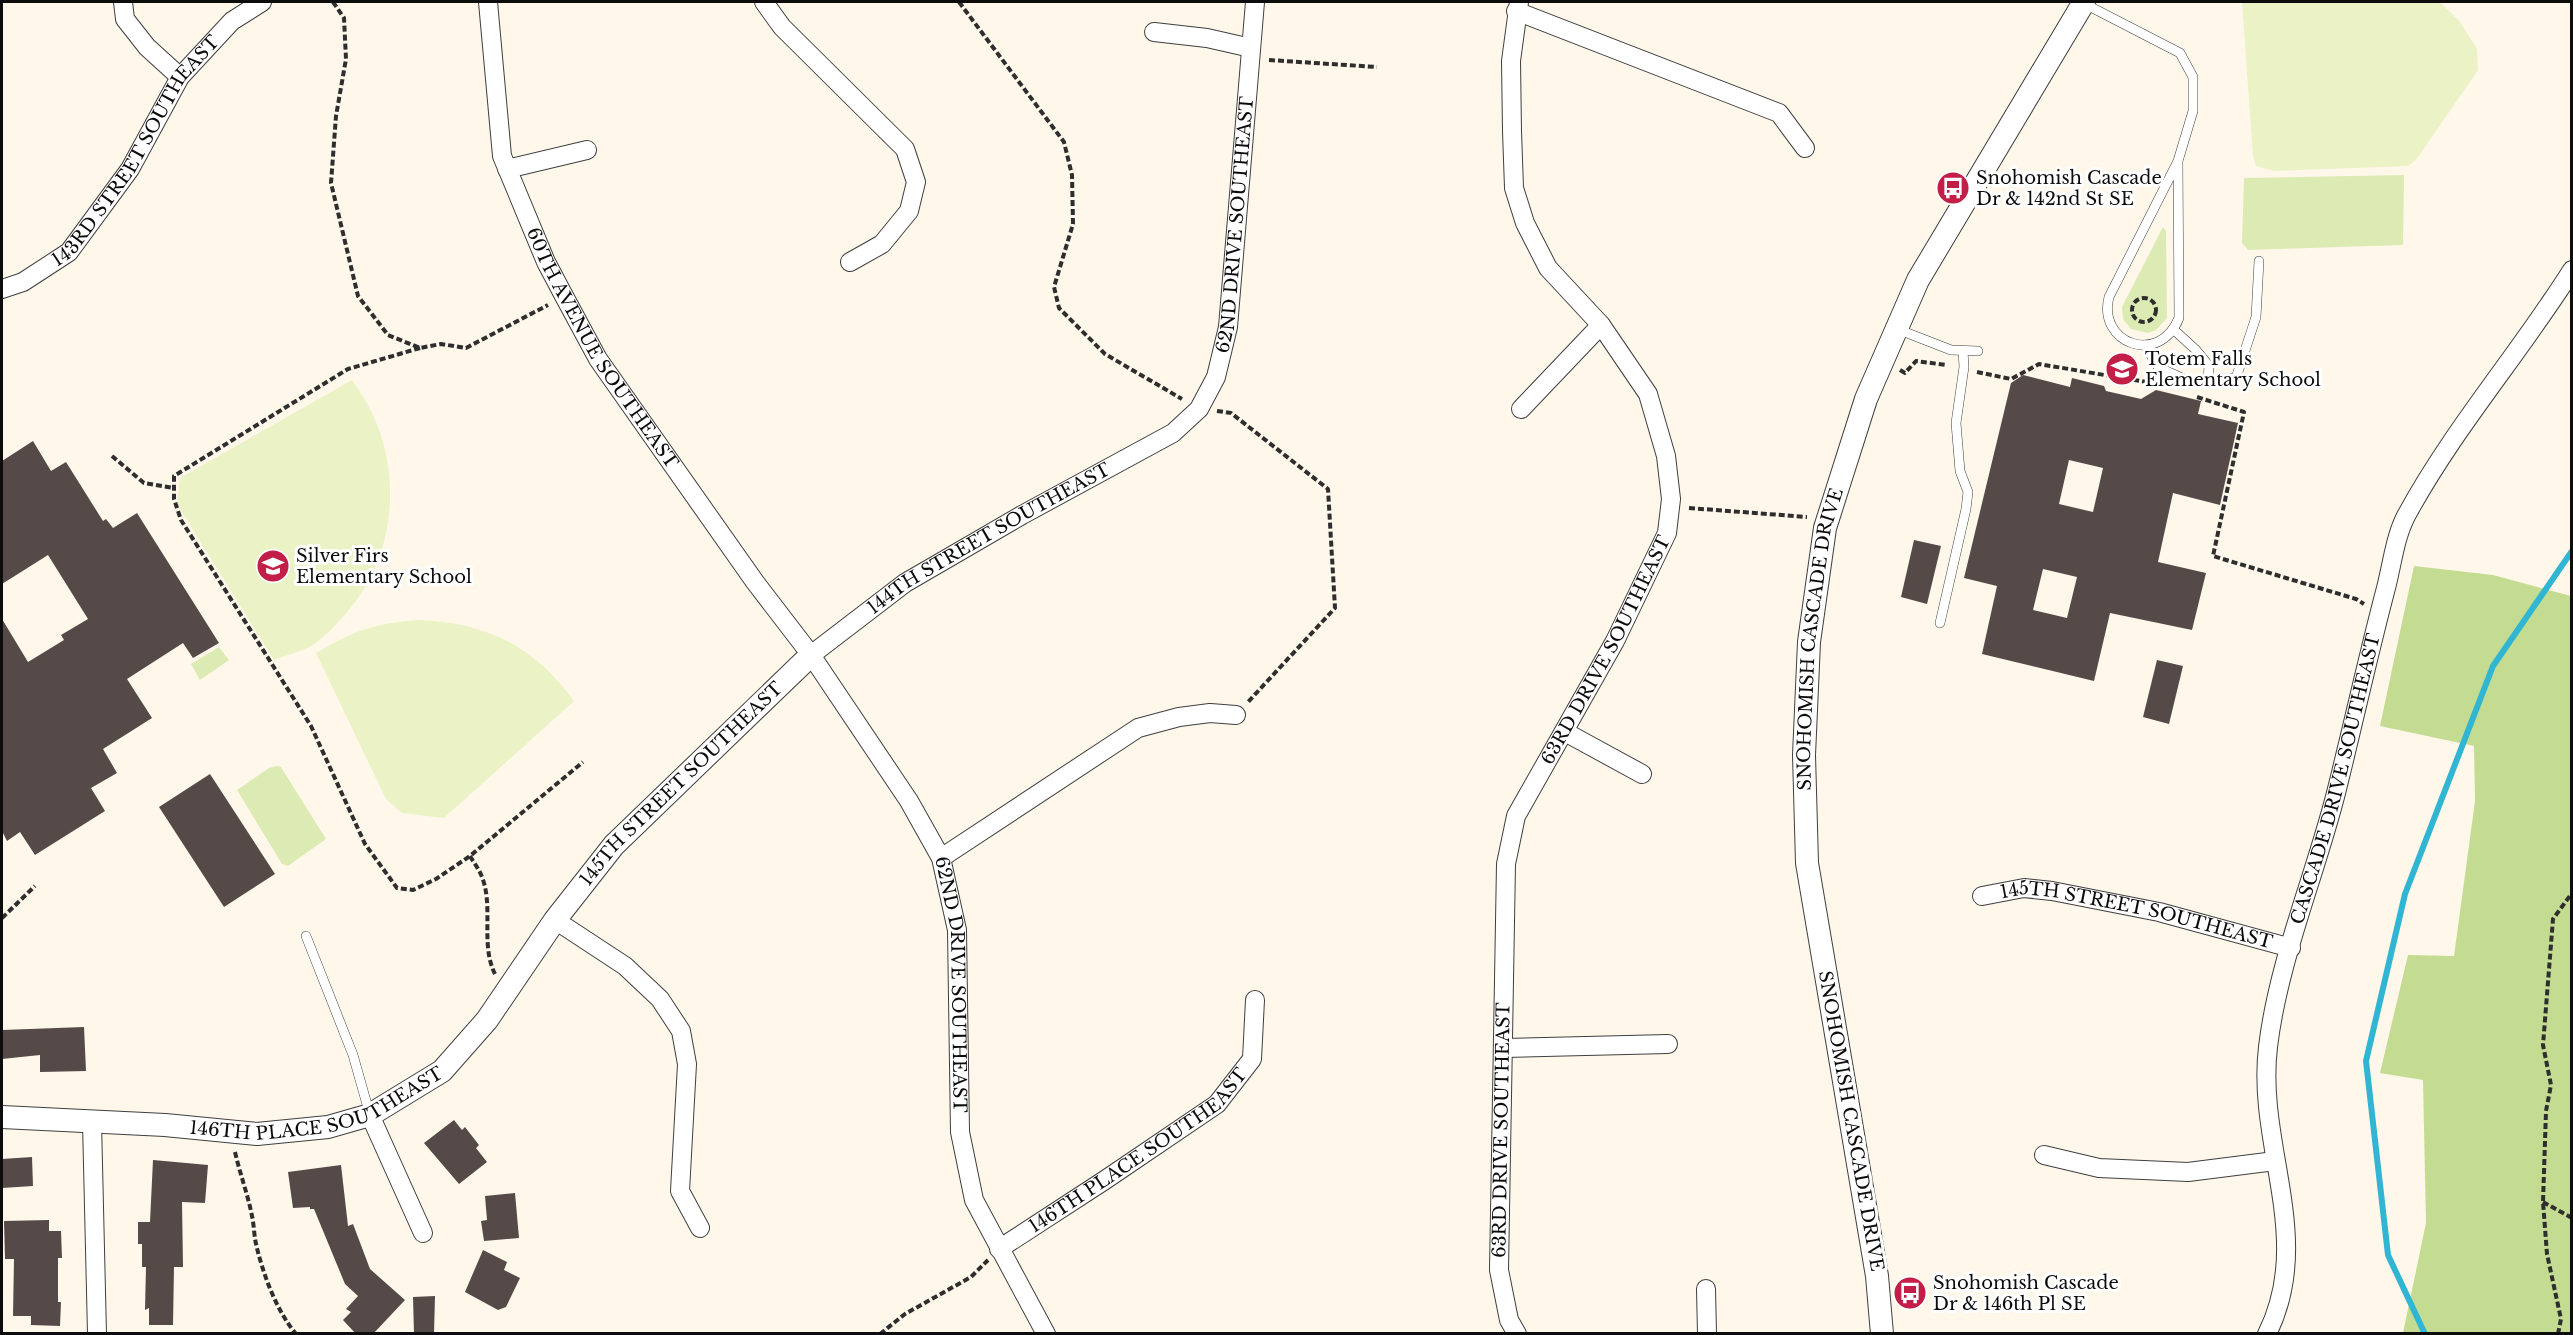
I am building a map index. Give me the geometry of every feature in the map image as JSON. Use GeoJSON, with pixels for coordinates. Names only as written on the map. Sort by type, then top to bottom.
{"type":"FeatureCollection","features":[{"type":"Feature","properties":{"kind":"street"},"geometry":{"type":"LineString","coordinates":[[123,2],[125,19],[147,47],[180,77]]}},
{"type":"Feature","properties":{"kind":"street","name":"143RD STREET SOUTHEAST"},"geometry":{"type":"LineString","coordinates":[[2,289],[23,282],[69,252],[130,169],[180,77],[232,21],[262,2]]}},
{"type":"Feature","properties":{"kind":"street","name":"60TH AVENUE SOUTHEAST"},"geometry":{"type":"LineString","coordinates":[[488,2],[502,156],[546,262],[604,369],[749,573],[812,655]]}},
{"type":"Feature","properties":{"kind":"street"},"geometry":{"type":"LineString","coordinates":[[764,2],[782,27],[905,149],[916,182],[909,211],[882,244],[850,262]]}},
{"type":"Feature","properties":{"kind":"street","name":"62ND DRIVE SOUTHEAST"},"geometry":{"type":"LineString","coordinates":[[1173,433],[1199,409],[1216,377],[1228,327],[1255,2]]}},
{"type":"Feature","properties":{"kind":"street","name":"SNOHOMISH CASCADE DRIVE"},"geometry":{"type":"LineString","coordinates":[[1882,1334],[1878,1276],[1807,863],[1804,755],[1809,642],[1828,518],[1866,399],[1918,280],[2082,2]]}},
{"type":"Feature","properties":{"kind":"street"},"geometry":{"type":"LineString","coordinates":[[1518,6],[1779,113],[1805,148]]}},
{"type":"Feature","properties":{"kind":"street","name":"63RD DRIVE SOUTHEAST"},"geometry":{"type":"LineString","coordinates":[[1517,1334],[1509,1320],[1499,1270],[1506,864],[1516,816],[1615,641],[1667,533],[1670,507],[1666,456],[1648,394],[1601,325],[1548,268],[1525,223],[1514,188],[1511,61],[1518,6]]}},
{"type":"Feature","properties":{"kind":"street"},"geometry":{"type":"LineString","coordinates":[[1154,32],[1206,38],[1251,48]]}},
{"type":"Feature","properties":{"kind":"street"},"geometry":{"type":"LineString","coordinates":[[507,169],[587,150]]}},
{"type":"Feature","properties":{"kind":"street","name":"CASCADE DRIVE SOUTHEAST"},"geometry":{"type":"LineString","coordinates":[[2267,1334],[2279,1311],[2286,1275],[2286,1218],[2275,1161],[2268,1101],[2268,1048],[2291,948],[2335,796],[2404,520],[2443,453],[2545,312],[2571,270]]}},
{"type":"Feature","properties":{"kind":"street"},"geometry":{"type":"LineString","coordinates":[[1521,409],[1601,325]]}},
{"type":"Feature","properties":{"kind":"street","name":"144TH STREET SOUTHEAST"},"geometry":{"type":"LineString","coordinates":[[812,655],[905,583],[1022,515],[1173,433]]}},
{"type":"Feature","properties":{"kind":"street","name":"62ND DRIVE SOUTHEAST"},"geometry":{"type":"LineString","coordinates":[[812,655],[909,801],[941,858],[957,930],[960,1132],[974,1200],[1046,1334]]}},
{"type":"Feature","properties":{"kind":"street","name":"145TH STREET SOUTHEAST"},"geometry":{"type":"LineString","coordinates":[[555,920],[614,845],[812,655]]}},
{"type":"Feature","properties":{"kind":"street"},"geometry":{"type":"LineString","coordinates":[[941,858],[1138,728],[1179,717],[1210,713],[1236,715]]}},
{"type":"Feature","properties":{"kind":"street"},"geometry":{"type":"LineString","coordinates":[[1565,732],[1642,774]]}},
{"type":"Feature","properties":{"kind":"street","name":"145TH STREET SOUTHEAST"},"geometry":{"type":"LineString","coordinates":[[1982,896],[2024,888],[2052,891],[2159,912],[2291,948]]}},
{"type":"Feature","properties":{"kind":"street"},"geometry":{"type":"LineString","coordinates":[[555,920],[625,966],[660,999],[681,1031],[687,1064],[680,1191],[700,1228]]}},
{"type":"Feature","properties":{"kind":"street","name":"146TH PLACE SOUTHEAST"},"geometry":{"type":"LineString","coordinates":[[2,1117],[257,1134],[306,1130],[370,1115],[442,1071],[487,1020],[555,920]]}},
{"type":"Feature","properties":{"kind":"street","name":"146TH PLACE SOUTHEAST"},"geometry":{"type":"LineString","coordinates":[[999,1249],[1217,1104],[1252,1059],[1255,1000]]}},
{"type":"Feature","properties":{"kind":"street"},"geometry":{"type":"LineString","coordinates":[[1504,1048],[1668,1044]]}},
{"type":"Feature","properties":{"kind":"street"},"geometry":{"type":"LineString","coordinates":[[370,1115],[423,1233]]}},
{"type":"Feature","properties":{"kind":"street"},"geometry":{"type":"LineString","coordinates":[[92,1122],[97,1334]]}},
{"type":"Feature","properties":{"kind":"street"},"geometry":{"type":"LineString","coordinates":[[2044,1155],[2099,1168],[2188,1172],[2275,1161]]}},
{"type":"Feature","properties":{"kind":"street"},"geometry":{"type":"LineString","coordinates":[[1706,1289],[1707,1334]]}},
{"type":"Feature","properties":{"kind":"lane"},"geometry":{"type":"LineString","coordinates":[[2082,2],[2180,53],[2193,77],[2193,111],[2178,161],[2106,306],[2109,324],[2115,331],[2132,342],[2145,345],[2161,342],[2179,318],[2178,161]]}},
{"type":"Feature","properties":{"kind":"lane"},"geometry":{"type":"LineString","coordinates":[[2145,345],[2158,366],[2193,383],[2236,378],[2256,317],[2259,261]]}},
{"type":"Feature","properties":{"kind":"lane"},"geometry":{"type":"LineString","coordinates":[[1897,329],[1951,350],[1978,351]]}},
{"type":"Feature","properties":{"kind":"lane"},"geometry":{"type":"LineString","coordinates":[[2173,329],[2210,366],[2208,380]]}},
{"type":"Feature","properties":{"kind":"lane"},"geometry":{"type":"LineString","coordinates":[[1940,623],[1968,492],[1960,471],[1956,423],[1964,369],[1963,351]]}},
{"type":"Feature","properties":{"kind":"lane"},"geometry":{"type":"LineString","coordinates":[[306,936],[352,1055],[370,1115]]}},
{"type":"Feature","properties":{"kind":"path"},"geometry":{"type":"LineString","coordinates":[[333,2],[344,18],[346,59],[336,116],[331,183],[358,296],[388,334],[420,348]]}},
{"type":"Feature","properties":{"kind":"path"},"geometry":{"type":"LineString","coordinates":[[958,2],[1064,142],[1072,176],[1073,224],[1054,287],[1059,308],[1105,354],[1199,409],[1231,413],[1328,489],[1335,609],[1236,715]]}},
{"type":"Feature","properties":{"kind":"path"},"geometry":{"type":"LineString","coordinates":[[1251,48],[1268,60],[1377,67]]}},
{"type":"Feature","properties":{"kind":"path"},"geometry":{"type":"LineString","coordinates":[[564,296],[466,348],[441,344],[348,369],[174,476],[174,499],[181,520],[310,726],[365,844],[396,888],[413,890],[436,879],[470,856],[583,762]]}},
{"type":"Feature","properties":{"kind":"path"},"geometry":{"type":"LineString","coordinates":[[2139,300],[2150,300],[2155,306],[2154,317],[2148,321],[2137,320],[2133,313],[2134,306],[2139,300]]}},
{"type":"Feature","properties":{"kind":"path"},"geometry":{"type":"LineString","coordinates":[[1883,360],[1905,373],[1916,362],[2011,379],[2039,364],[2160,385]]}},
{"type":"Feature","properties":{"kind":"path"},"geometry":{"type":"LineString","coordinates":[[2192,395],[2244,412],[2213,556],[2356,599],[2380,615]]}},
{"type":"Feature","properties":{"kind":"path"},"geometry":{"type":"LineString","coordinates":[[112,456],[144,483],[174,488]]}},
{"type":"Feature","properties":{"kind":"path"},"geometry":{"type":"LineString","coordinates":[[1670,507],[1828,518]]}},
{"type":"Feature","properties":{"kind":"path"},"geometry":{"type":"LineString","coordinates":[[470,856],[482,878],[487,909],[488,961],[505,993]]}},
{"type":"Feature","properties":{"kind":"path"},"geometry":{"type":"LineString","coordinates":[[2,918],[35,886]]}},
{"type":"Feature","properties":{"kind":"path"},"geometry":{"type":"LineString","coordinates":[[2558,1334],[2561,1319],[2547,1254],[2542,1202],[2546,1111],[2551,1085],[2544,1045],[2553,918],[2571,892]]}},
{"type":"Feature","properties":{"kind":"path"},"geometry":{"type":"LineString","coordinates":[[231,1131],[241,1181],[252,1214],[256,1244],[271,1288],[286,1321],[296,1334]]}},
{"type":"Feature","properties":{"kind":"path"},"geometry":{"type":"LineString","coordinates":[[2542,1202],[2571,1218]]}},
{"type":"Feature","properties":{"kind":"path"},"geometry":{"type":"LineString","coordinates":[[880,1334],[905,1314],[971,1277],[999,1249]]}},
{"type":"Feature","properties":{"kind":"green space"},"geometry":{"type":"Polygon","coordinates":[[[2242,2],[2440,2],[2460,22],[2477,49],[2478,70],[2416,160],[2408,166],[2274,171],[2256,166],[2253,156],[2242,2]]]}},
{"type":"Feature","properties":{"kind":"green space"},"geometry":{"type":"Polygon","coordinates":[[[2404,175],[2403,245],[2248,250],[2242,243],[2244,178],[2404,175]]]}},
{"type":"Feature","properties":{"kind":"green space"},"geometry":{"type":"Polygon","coordinates":[[[2163,227],[2166,231],[2167,318],[2156,330],[2148,333],[2131,329],[2123,319],[2122,307],[2163,227]]]}},
{"type":"Feature","properties":{"kind":"green space"},"geometry":{"type":"Polygon","coordinates":[[[352,380],[371,411],[381,435],[387,460],[390,486],[385,537],[366,585],[339,622],[313,645],[274,660],[177,504],[180,478],[352,380]]]}},
{"type":"Feature","properties":{"kind":"green space"},"geometry":{"type":"Polygon","coordinates":[[[2414,566],[2493,575],[2571,596],[2571,1333],[2403,1333],[2426,1223],[2423,1080],[2380,1073],[2408,955],[2454,956],[2475,801],[2474,746],[2380,726],[2414,566]]]}},
{"type":"Feature","properties":{"kind":"green space"},"geometry":{"type":"Polygon","coordinates":[[[418,620],[465,626],[506,641],[542,665],[574,701],[444,818],[402,813],[386,799],[316,653],[365,629],[418,620]]]}},
{"type":"Feature","properties":{"kind":"green space"},"geometry":{"type":"Polygon","coordinates":[[[219,647],[229,660],[200,680],[191,664],[219,647]]]}},
{"type":"Feature","properties":{"kind":"green space"},"geometry":{"type":"Polygon","coordinates":[[[281,767],[326,839],[288,866],[282,864],[237,790],[269,768],[281,767]]]}},
{"type":"Feature","properties":{"kind":"building"},"geometry":{"type":"Polygon","coordinates":[[[2023,375],[2070,387],[2072,378],[2104,386],[2106,391],[2141,399],[2156,390],[2201,401],[2198,414],[2238,423],[2220,505],[2173,493],[2158,562],[2206,573],[2192,630],[2110,613],[2094,681],[1982,654],[1997,586],[1964,578],[2011,383],[2023,375]],[[2069,460],[2059,504],[2093,512],[2103,468],[2069,460]],[[2043,569],[2033,610],[2067,618],[2077,577],[2043,569]]]}},
{"type":"Feature","properties":{"kind":"building"},"geometry":{"type":"Polygon","coordinates":[[[33,441],[51,471],[66,462],[103,521],[106,519],[113,528],[137,513],[219,643],[193,658],[183,643],[127,679],[152,718],[103,749],[117,773],[91,788],[105,811],[35,855],[20,832],[7,841],[2,831],[2,619],[28,662],[64,640],[61,635],[88,619],[48,555],[2,584],[2,461],[33,441]]]}},
{"type":"Feature","properties":{"kind":"building"},"geometry":{"type":"Polygon","coordinates":[[[1914,540],[1941,546],[1927,604],[1901,597],[1914,540]]]}},
{"type":"Feature","properties":{"kind":"building"},"geometry":{"type":"Polygon","coordinates":[[[2157,660],[2183,666],[2169,724],[2143,717],[2157,660]]]}},
{"type":"Feature","properties":{"kind":"building"},"geometry":{"type":"Polygon","coordinates":[[[210,774],[275,874],[224,907],[159,807],[210,774]]]}},
{"type":"Feature","properties":{"kind":"building"},"geometry":{"type":"Polygon","coordinates":[[[84,1027],[86,1071],[40,1072],[40,1055],[2,1059],[2,1030],[84,1027]]]}},
{"type":"Feature","properties":{"kind":"building"},"geometry":{"type":"Polygon","coordinates":[[[454,1120],[462,1130],[465,1127],[479,1145],[476,1148],[487,1162],[459,1184],[424,1143],[454,1120]]]}},
{"type":"Feature","properties":{"kind":"building"},"geometry":{"type":"Polygon","coordinates":[[[32,1157],[33,1186],[2,1188],[2,1159],[32,1157]]]}},
{"type":"Feature","properties":{"kind":"building"},"geometry":{"type":"Polygon","coordinates":[[[153,1160],[208,1165],[205,1203],[182,1202],[183,1267],[174,1267],[173,1325],[149,1325],[149,1308],[145,1310],[146,1267],[142,1267],[142,1244],[138,1244],[138,1222],[150,1222],[153,1160]]]}},
{"type":"Feature","properties":{"kind":"building"},"geometry":{"type":"Polygon","coordinates":[[[341,1165],[348,1226],[353,1224],[370,1269],[405,1300],[373,1334],[356,1334],[343,1320],[351,1312],[346,1309],[358,1296],[345,1284],[314,1209],[310,1207],[293,1208],[288,1172],[341,1165]]]}},
{"type":"Feature","properties":{"kind":"building"},"geometry":{"type":"Polygon","coordinates":[[[515,1193],[519,1238],[484,1241],[481,1221],[487,1220],[485,1196],[515,1193]]]}},
{"type":"Feature","properties":{"kind":"building"},"geometry":{"type":"Polygon","coordinates":[[[49,1220],[49,1231],[61,1231],[62,1258],[58,1258],[60,1326],[31,1325],[31,1316],[13,1316],[14,1259],[5,1259],[4,1221],[49,1220]]]}},
{"type":"Feature","properties":{"kind":"building"},"geometry":{"type":"Polygon","coordinates":[[[483,1250],[507,1262],[504,1270],[520,1278],[506,1307],[498,1310],[465,1292],[483,1250]]]}},
{"type":"Feature","properties":{"kind":"building"},"geometry":{"type":"Polygon","coordinates":[[[435,1296],[434,1334],[414,1334],[413,1297],[435,1296]]]}},
{"type":"Feature","properties":{"kind":"waterway"},"geometry":{"type":"LineString","coordinates":[[2425,1334],[2388,1255],[2366,1061],[2405,894],[2493,666],[2572,551]]}},
{"type":"Feature","properties":{"kind":"place","name":"Snohomish Cascade Dr & 142nd St SE"},"geometry":{"type":"Point","coordinates":[1953,188]}},
{"type":"Feature","properties":{"kind":"place","name":"Totem Falls Elementary School"},"geometry":{"type":"Point","coordinates":[2122,369]}},
{"type":"Feature","properties":{"kind":"place","name":"Silver Firs Elementary School"},"geometry":{"type":"Point","coordinates":[273,566]}},
{"type":"Feature","properties":{"kind":"place","name":"Snohomish Cascade Dr & 146th Pl SE"},"geometry":{"type":"Point","coordinates":[1910,1293]}}]}
